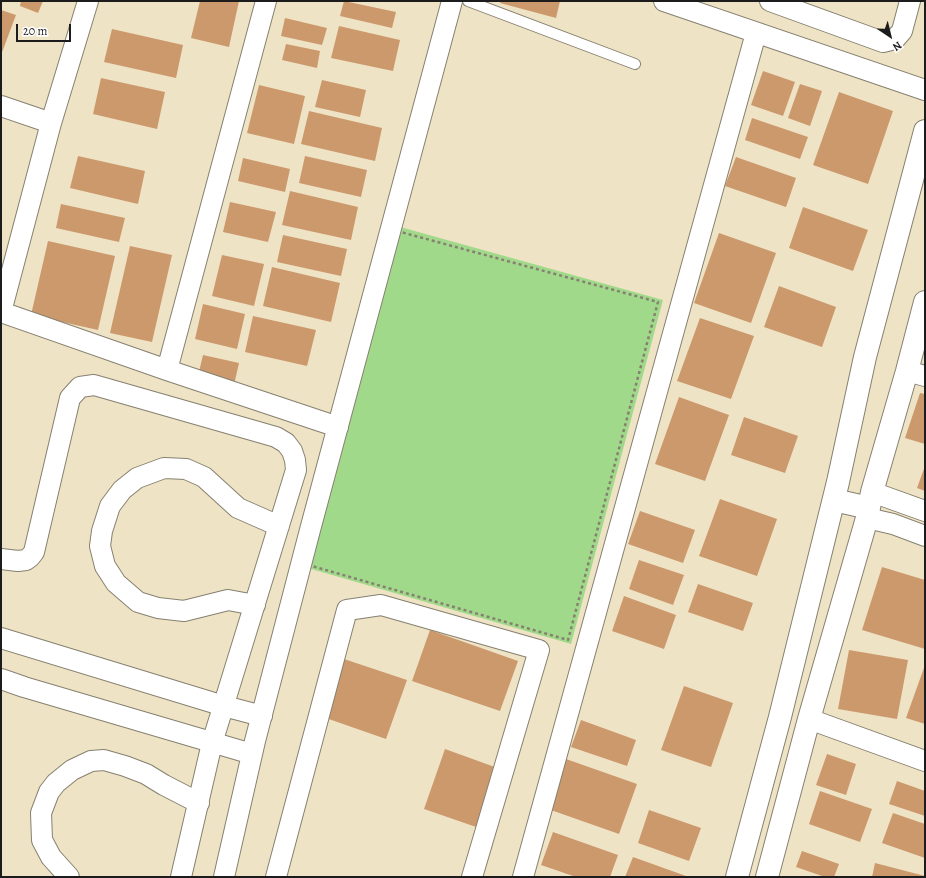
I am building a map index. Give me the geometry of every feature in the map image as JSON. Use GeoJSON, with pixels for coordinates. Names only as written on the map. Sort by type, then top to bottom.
{"type":"FeatureCollection","features":[{"type":"Feature","properties":{"kind":"street"},"geometry":{"type":"LineString","coordinates":[[88,1],[51,123],[1,312],[167,370],[338,427]]}},
{"type":"Feature","properties":{"kind":"street"},"geometry":{"type":"LineString","coordinates":[[167,370],[266,1]]}},
{"type":"Feature","properties":{"kind":"street"},"geometry":{"type":"LineString","coordinates":[[224,877],[252,754],[452,1]]}},
{"type":"Feature","properties":{"kind":"street"},"geometry":{"type":"LineString","coordinates":[[664,1],[925,90]]}},
{"type":"Feature","properties":{"kind":"street"},"geometry":{"type":"LineString","coordinates":[[770,1],[883,42],[894,39],[902,31],[910,1]]}},
{"type":"Feature","properties":{"kind":"street"},"geometry":{"type":"LineString","coordinates":[[523,877],[756,33]]}},
{"type":"Feature","properties":{"kind":"street"},"geometry":{"type":"LineString","coordinates":[[1,106],[51,123]]}},
{"type":"Feature","properties":{"kind":"street"},"geometry":{"type":"LineString","coordinates":[[737,877],[780,718],[834,500],[865,357],[925,131]]}},
{"type":"Feature","properties":{"kind":"street"},"geometry":{"type":"LineString","coordinates":[[767,877],[809,718],[869,506],[916,374],[925,302]]}},
{"type":"Feature","properties":{"kind":"street"},"geometry":{"type":"LineString","coordinates":[[1,559],[18,561],[26,560],[34,552],[70,398],[80,387],[94,385],[276,437],[286,443],[295,460],[296,470],[212,744],[181,877]]}},
{"type":"Feature","properties":{"kind":"street"},"geometry":{"type":"LineString","coordinates":[[255,605],[228,600],[184,611],[158,608],[138,602],[116,583],[105,566],[100,546],[102,531],[110,506],[122,490],[137,478],[164,468],[186,469],[204,476],[238,508],[279,526]]}},
{"type":"Feature","properties":{"kind":"street"},"geometry":{"type":"LineString","coordinates":[[834,500],[869,506],[925,511]]}},
{"type":"Feature","properties":{"kind":"street"},"geometry":{"type":"LineString","coordinates":[[869,506],[893,524],[925,536]]}},
{"type":"Feature","properties":{"kind":"street"},"geometry":{"type":"LineString","coordinates":[[276,877],[346,610],[381,605],[539,650],[472,877]]}},
{"type":"Feature","properties":{"kind":"street"},"geometry":{"type":"LineString","coordinates":[[1,638],[224,706],[262,716]]}},
{"type":"Feature","properties":{"kind":"street"},"geometry":{"type":"LineString","coordinates":[[1,679],[212,744],[252,754]]}},
{"type":"Feature","properties":{"kind":"street"},"geometry":{"type":"LineString","coordinates":[[809,718],[925,761]]}},
{"type":"Feature","properties":{"kind":"street"},"geometry":{"type":"LineString","coordinates":[[69,877],[51,858],[42,840],[41,813],[49,792],[56,783],[72,770],[91,761],[104,760],[146,774],[199,803]]}},
{"type":"Feature","properties":{"kind":"lane"},"geometry":{"type":"LineString","coordinates":[[468,1],[635,64]]}},
{"type":"Feature","properties":{"kind":"path"},"geometry":{"type":"LineString","coordinates":[[397,231],[658,302],[568,640],[305,564],[397,231]]}},
{"type":"Feature","properties":{"kind":"green space"},"geometry":{"type":"Polygon","coordinates":[[[393,225],[663,300],[571,644],[301,566],[393,225]]]}},
{"type":"Feature","properties":{"kind":"building"},"geometry":{"type":"Polygon","coordinates":[[[21,1],[43,1],[38,13],[20,6],[21,1]]]}},
{"type":"Feature","properties":{"kind":"building"},"geometry":{"type":"Polygon","coordinates":[[[200,1],[239,1],[229,47],[191,38],[200,1]]]}},
{"type":"Feature","properties":{"kind":"building"},"geometry":{"type":"Polygon","coordinates":[[[344,1],[396,12],[392,28],[340,16],[344,1]]]}},
{"type":"Feature","properties":{"kind":"building"},"geometry":{"type":"Polygon","coordinates":[[[501,1],[560,1],[556,18],[500,3],[501,1]]]}},
{"type":"Feature","properties":{"kind":"building"},"geometry":{"type":"Polygon","coordinates":[[[1,10],[16,15],[1,55],[1,10]]]}},
{"type":"Feature","properties":{"kind":"building"},"geometry":{"type":"Polygon","coordinates":[[[285,18],[327,28],[322,45],[281,36],[285,18]]]}},
{"type":"Feature","properties":{"kind":"building"},"geometry":{"type":"Polygon","coordinates":[[[339,26],[400,40],[393,71],[331,58],[339,26]]]}},
{"type":"Feature","properties":{"kind":"building"},"geometry":{"type":"Polygon","coordinates":[[[112,29],[183,45],[176,78],[104,62],[112,29]]]}},
{"type":"Feature","properties":{"kind":"building"},"geometry":{"type":"Polygon","coordinates":[[[286,44],[320,51],[317,68],[282,60],[286,44]]]}},
{"type":"Feature","properties":{"kind":"building"},"geometry":{"type":"Polygon","coordinates":[[[763,71],[795,82],[783,116],[751,105],[763,71]]]}},
{"type":"Feature","properties":{"kind":"building"},"geometry":{"type":"Polygon","coordinates":[[[101,78],[165,92],[157,129],[93,114],[101,78]]]}},
{"type":"Feature","properties":{"kind":"building"},"geometry":{"type":"Polygon","coordinates":[[[322,80],[366,90],[360,117],[315,107],[322,80]]]}},
{"type":"Feature","properties":{"kind":"building"},"geometry":{"type":"Polygon","coordinates":[[[800,84],[822,91],[810,126],[788,118],[800,84]]]}},
{"type":"Feature","properties":{"kind":"building"},"geometry":{"type":"Polygon","coordinates":[[[259,85],[305,96],[294,144],[247,133],[259,85]]]}},
{"type":"Feature","properties":{"kind":"building"},"geometry":{"type":"Polygon","coordinates":[[[839,92],[893,111],[868,184],[813,165],[839,92]]]}},
{"type":"Feature","properties":{"kind":"building"},"geometry":{"type":"Polygon","coordinates":[[[309,111],[382,128],[375,161],[301,144],[309,111]]]}},
{"type":"Feature","properties":{"kind":"building"},"geometry":{"type":"Polygon","coordinates":[[[752,118],[808,137],[800,159],[745,140],[752,118]]]}},
{"type":"Feature","properties":{"kind":"building"},"geometry":{"type":"Polygon","coordinates":[[[78,156],[145,171],[138,204],[70,188],[78,156]]]}},
{"type":"Feature","properties":{"kind":"building"},"geometry":{"type":"Polygon","coordinates":[[[305,156],[367,170],[361,197],[299,183],[305,156]]]}},
{"type":"Feature","properties":{"kind":"building"},"geometry":{"type":"Polygon","coordinates":[[[736,157],[796,178],[786,207],[725,186],[736,157]]]}},
{"type":"Feature","properties":{"kind":"building"},"geometry":{"type":"Polygon","coordinates":[[[243,158],[290,169],[285,192],[238,181],[243,158]]]}},
{"type":"Feature","properties":{"kind":"building"},"geometry":{"type":"Polygon","coordinates":[[[290,191],[358,207],[351,240],[282,225],[290,191]]]}},
{"type":"Feature","properties":{"kind":"building"},"geometry":{"type":"Polygon","coordinates":[[[230,202],[276,212],[268,242],[223,232],[230,202]]]}},
{"type":"Feature","properties":{"kind":"building"},"geometry":{"type":"Polygon","coordinates":[[[61,204],[125,218],[119,242],[56,228],[61,204]]]}},
{"type":"Feature","properties":{"kind":"building"},"geometry":{"type":"Polygon","coordinates":[[[803,207],[868,230],[853,271],[789,248],[803,207]]]}},
{"type":"Feature","properties":{"kind":"building"},"geometry":{"type":"Polygon","coordinates":[[[719,233],[776,253],[751,323],[694,303],[719,233]]]}},
{"type":"Feature","properties":{"kind":"building"},"geometry":{"type":"Polygon","coordinates":[[[283,235],[347,249],[341,276],[277,262],[283,235]]]}},
{"type":"Feature","properties":{"kind":"building"},"geometry":{"type":"Polygon","coordinates":[[[48,241],[115,256],[98,330],[31,315],[48,241]]]}},
{"type":"Feature","properties":{"kind":"building"},"geometry":{"type":"Polygon","coordinates":[[[130,246],[172,255],[152,342],[110,333],[130,246]]]}},
{"type":"Feature","properties":{"kind":"building"},"geometry":{"type":"Polygon","coordinates":[[[222,255],[264,264],[254,306],[212,296],[222,255]]]}},
{"type":"Feature","properties":{"kind":"building"},"geometry":{"type":"Polygon","coordinates":[[[272,267],[340,283],[331,322],[263,306],[272,267]]]}},
{"type":"Feature","properties":{"kind":"building"},"geometry":{"type":"Polygon","coordinates":[[[779,286],[836,307],[822,347],[764,327],[779,286]]]}},
{"type":"Feature","properties":{"kind":"building"},"geometry":{"type":"Polygon","coordinates":[[[203,304],[245,314],[237,349],[195,339],[203,304]]]}},
{"type":"Feature","properties":{"kind":"building"},"geometry":{"type":"Polygon","coordinates":[[[253,316],[316,330],[307,366],[245,352],[253,316]]]}},
{"type":"Feature","properties":{"kind":"building"},"geometry":{"type":"Polygon","coordinates":[[[700,318],[754,336],[731,399],[677,381],[700,318]]]}},
{"type":"Feature","properties":{"kind":"building"},"geometry":{"type":"Polygon","coordinates":[[[203,355],[239,363],[234,385],[198,376],[203,355]]]}},
{"type":"Feature","properties":{"kind":"building"},"geometry":{"type":"Polygon","coordinates":[[[920,393],[925,394],[925,444],[905,438],[920,393]]]}},
{"type":"Feature","properties":{"kind":"building"},"geometry":{"type":"Polygon","coordinates":[[[679,397],[729,415],[705,481],[655,464],[679,397]]]}},
{"type":"Feature","properties":{"kind":"building"},"geometry":{"type":"Polygon","coordinates":[[[744,417],[798,436],[785,473],[731,455],[744,417]]]}},
{"type":"Feature","properties":{"kind":"building"},"geometry":{"type":"Polygon","coordinates":[[[925,466],[925,491],[917,488],[925,466]]]}},
{"type":"Feature","properties":{"kind":"building"},"geometry":{"type":"Polygon","coordinates":[[[720,499],[777,519],[757,576],[699,556],[720,499]]]}},
{"type":"Feature","properties":{"kind":"building"},"geometry":{"type":"Polygon","coordinates":[[[640,511],[695,530],[683,563],[628,544],[640,511]]]}},
{"type":"Feature","properties":{"kind":"building"},"geometry":{"type":"Polygon","coordinates":[[[639,560],[684,575],[673,605],[629,589],[639,560]]]}},
{"type":"Feature","properties":{"kind":"building"},"geometry":{"type":"Polygon","coordinates":[[[882,567],[925,580],[925,649],[862,630],[882,567]]]}},
{"type":"Feature","properties":{"kind":"building"},"geometry":{"type":"Polygon","coordinates":[[[698,584],[753,603],[743,631],[688,612],[698,584]]]}},
{"type":"Feature","properties":{"kind":"building"},"geometry":{"type":"Polygon","coordinates":[[[624,596],[676,615],[664,649],[612,631],[624,596]]]}},
{"type":"Feature","properties":{"kind":"building"},"geometry":{"type":"Polygon","coordinates":[[[430,630],[518,661],[500,711],[412,681],[430,630]]]}},
{"type":"Feature","properties":{"kind":"building"},"geometry":{"type":"Polygon","coordinates":[[[849,650],[908,660],[897,719],[838,709],[849,650]]]}},
{"type":"Feature","properties":{"kind":"building"},"geometry":{"type":"Polygon","coordinates":[[[344,659],[407,680],[386,739],[323,717],[344,659]]]}},
{"type":"Feature","properties":{"kind":"building"},"geometry":{"type":"Polygon","coordinates":[[[925,665],[925,724],[906,718],[925,665]]]}},
{"type":"Feature","properties":{"kind":"building"},"geometry":{"type":"Polygon","coordinates":[[[684,686],[733,703],[711,767],[661,750],[684,686]]]}},
{"type":"Feature","properties":{"kind":"building"},"geometry":{"type":"Polygon","coordinates":[[[581,720],[636,740],[627,766],[571,747],[581,720]]]}},
{"type":"Feature","properties":{"kind":"building"},"geometry":{"type":"Polygon","coordinates":[[[445,749],[503,770],[482,829],[424,809],[445,749]]]}},
{"type":"Feature","properties":{"kind":"building"},"geometry":{"type":"Polygon","coordinates":[[[827,754],[856,764],[846,795],[816,785],[827,754]]]}},
{"type":"Feature","properties":{"kind":"building"},"geometry":{"type":"Polygon","coordinates":[[[566,759],[637,784],[619,834],[548,809],[566,759]]]}},
{"type":"Feature","properties":{"kind":"building"},"geometry":{"type":"Polygon","coordinates":[[[897,781],[925,791],[925,816],[889,804],[897,781]]]}},
{"type":"Feature","properties":{"kind":"building"},"geometry":{"type":"Polygon","coordinates":[[[820,791],[872,809],[860,842],[809,824],[820,791]]]}},
{"type":"Feature","properties":{"kind":"building"},"geometry":{"type":"Polygon","coordinates":[[[649,810],[701,828],[689,861],[638,843],[649,810]]]}},
{"type":"Feature","properties":{"kind":"building"},"geometry":{"type":"Polygon","coordinates":[[[893,813],[925,824],[925,858],[882,843],[893,813]]]}},
{"type":"Feature","properties":{"kind":"building"},"geometry":{"type":"Polygon","coordinates":[[[553,832],[618,855],[610,877],[576,877],[541,865],[553,832]]]}},
{"type":"Feature","properties":{"kind":"building"},"geometry":{"type":"Polygon","coordinates":[[[802,851],[839,864],[834,877],[825,877],[796,867],[802,851]]]}},
{"type":"Feature","properties":{"kind":"building"},"geometry":{"type":"Polygon","coordinates":[[[633,857],[686,876],[625,877],[633,857]]]}},
{"type":"Feature","properties":{"kind":"building"},"geometry":{"type":"Polygon","coordinates":[[[875,863],[925,876],[925,877],[872,877],[875,863]]]}}]}
